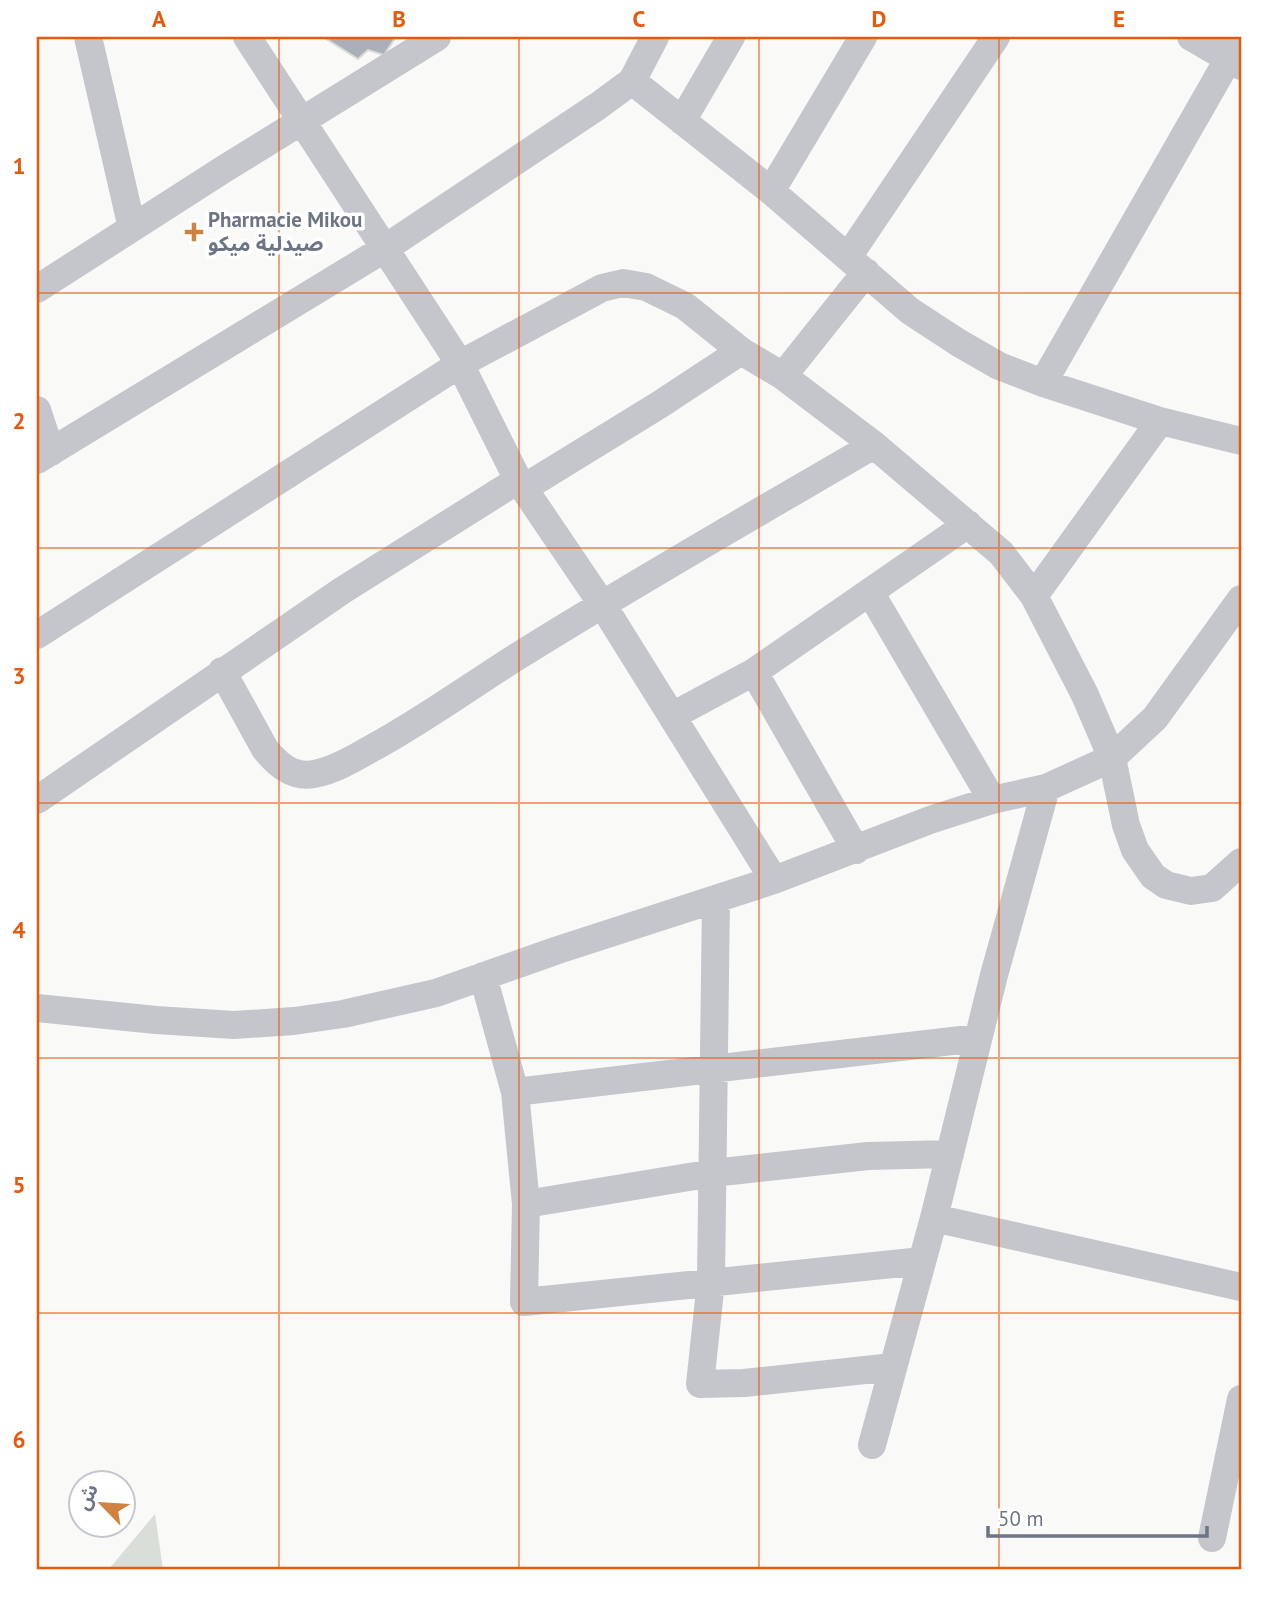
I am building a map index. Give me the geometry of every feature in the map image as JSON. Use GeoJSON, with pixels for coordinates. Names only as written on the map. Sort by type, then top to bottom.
{"type":"FeatureCollection","features":[{"type":"Feature","properties":{"kind":"street"},"geometry":{"type":"LineString","coordinates":[[88,37],[132,228]]}},
{"type":"Feature","properties":{"kind":"street"},"geometry":{"type":"LineString","coordinates":[[247,37],[460,364],[521,484],[602,604],[774,880]]}},
{"type":"Feature","properties":{"kind":"street"},"geometry":{"type":"LineString","coordinates":[[37,289],[300,121],[438,37]]}},
{"type":"Feature","properties":{"kind":"street"},"geometry":{"type":"LineString","coordinates":[[37,410],[44,456],[384,249],[597,106],[632,80],[655,37]]}},
{"type":"Feature","properties":{"kind":"street"},"geometry":{"type":"LineString","coordinates":[[682,121],[731,37]]}},
{"type":"Feature","properties":{"kind":"street"},"geometry":{"type":"LineString","coordinates":[[771,191],[863,37]]}},
{"type":"Feature","properties":{"kind":"street"},"geometry":{"type":"LineString","coordinates":[[783,376],[857,264],[996,37]]}},
{"type":"Feature","properties":{"kind":"street"},"geometry":{"type":"LineString","coordinates":[[1043,383],[1237,54],[1191,37]]}},
{"type":"Feature","properties":{"kind":"street"},"geometry":{"type":"LineString","coordinates":[[632,80],[771,191],[911,311],[958,343],[999,366],[1043,383],[1160,421],[1241,441]]}},
{"type":"Feature","properties":{"kind":"street"},"geometry":{"type":"LineString","coordinates":[[37,635],[460,364],[602,288],[623,283],[646,286],[685,306],[741,351],[783,376],[874,445],[1000,553],[1034,596],[1085,695],[1112,758],[1130,837],[1143,864],[1153,876],[1166,885],[1191,891],[1212,888],[1241,862]]}},
{"type":"Feature","properties":{"kind":"street"},"geometry":{"type":"LineString","coordinates":[[37,800],[342,590],[659,405],[741,351]]}},
{"type":"Feature","properties":{"kind":"street"},"geometry":{"type":"LineString","coordinates":[[1034,596],[1160,421]]}},
{"type":"Feature","properties":{"kind":"street"},"geometry":{"type":"LineString","coordinates":[[222,671],[265,749],[274,760],[286,770],[301,775],[333,768],[390,739],[602,604],[874,445]]}},
{"type":"Feature","properties":{"kind":"street"},"geometry":{"type":"LineString","coordinates":[[672,716],[754,672],[968,524]]}},
{"type":"Feature","properties":{"kind":"street"},"geometry":{"type":"LineString","coordinates":[[870,592],[992,800]]}},
{"type":"Feature","properties":{"kind":"street"},"geometry":{"type":"LineString","coordinates":[[37,1008],[234,1025],[343,1014],[436,993],[774,880],[930,820],[992,800],[1046,788],[1112,758],[1155,718],[1241,599]]}},
{"type":"Feature","properties":{"kind":"street"},"geometry":{"type":"LineString","coordinates":[[754,672],[856,850]]}},
{"type":"Feature","properties":{"kind":"street"},"geometry":{"type":"LineString","coordinates":[[872,1445],[934,1218],[993,975],[1046,788]]}},
{"type":"Feature","properties":{"kind":"street"},"geometry":{"type":"LineString","coordinates":[[716,899],[711,1281],[700,1384],[744,1383],[893,1367]]}},
{"type":"Feature","properties":{"kind":"street"},"geometry":{"type":"LineString","coordinates":[[483,976],[515,1092],[526,1204],[524,1302],[922,1261]]}},
{"type":"Feature","properties":{"kind":"street"},"geometry":{"type":"LineString","coordinates":[[515,1092],[978,1038]]}},
{"type":"Feature","properties":{"kind":"street"},"geometry":{"type":"LineString","coordinates":[[526,1204],[713,1173],[868,1156],[950,1154]]}},
{"type":"Feature","properties":{"kind":"street"},"geometry":{"type":"LineString","coordinates":[[934,1218],[1241,1287]]}},
{"type":"Feature","properties":{"kind":"street"},"geometry":{"type":"LineString","coordinates":[[1212,1538],[1241,1399]]}},
{"type":"Feature","properties":{"kind":"shaded area"},"geometry":{"type":"Polygon","coordinates":[[[155,1514],[163,1569],[109,1569],[136,1540],[155,1514]]]}},
{"type":"Feature","properties":{"kind":"building"},"geometry":{"type":"Polygon","coordinates":[[[323,37],[396,37],[384,55],[368,50],[358,59],[323,37]]]}},
{"type":"Feature","properties":{"kind":"place","name":"Pharmacie Mikou صيدلية ميكو"},"geometry":{"type":"Point","coordinates":[194,232]}}]}
